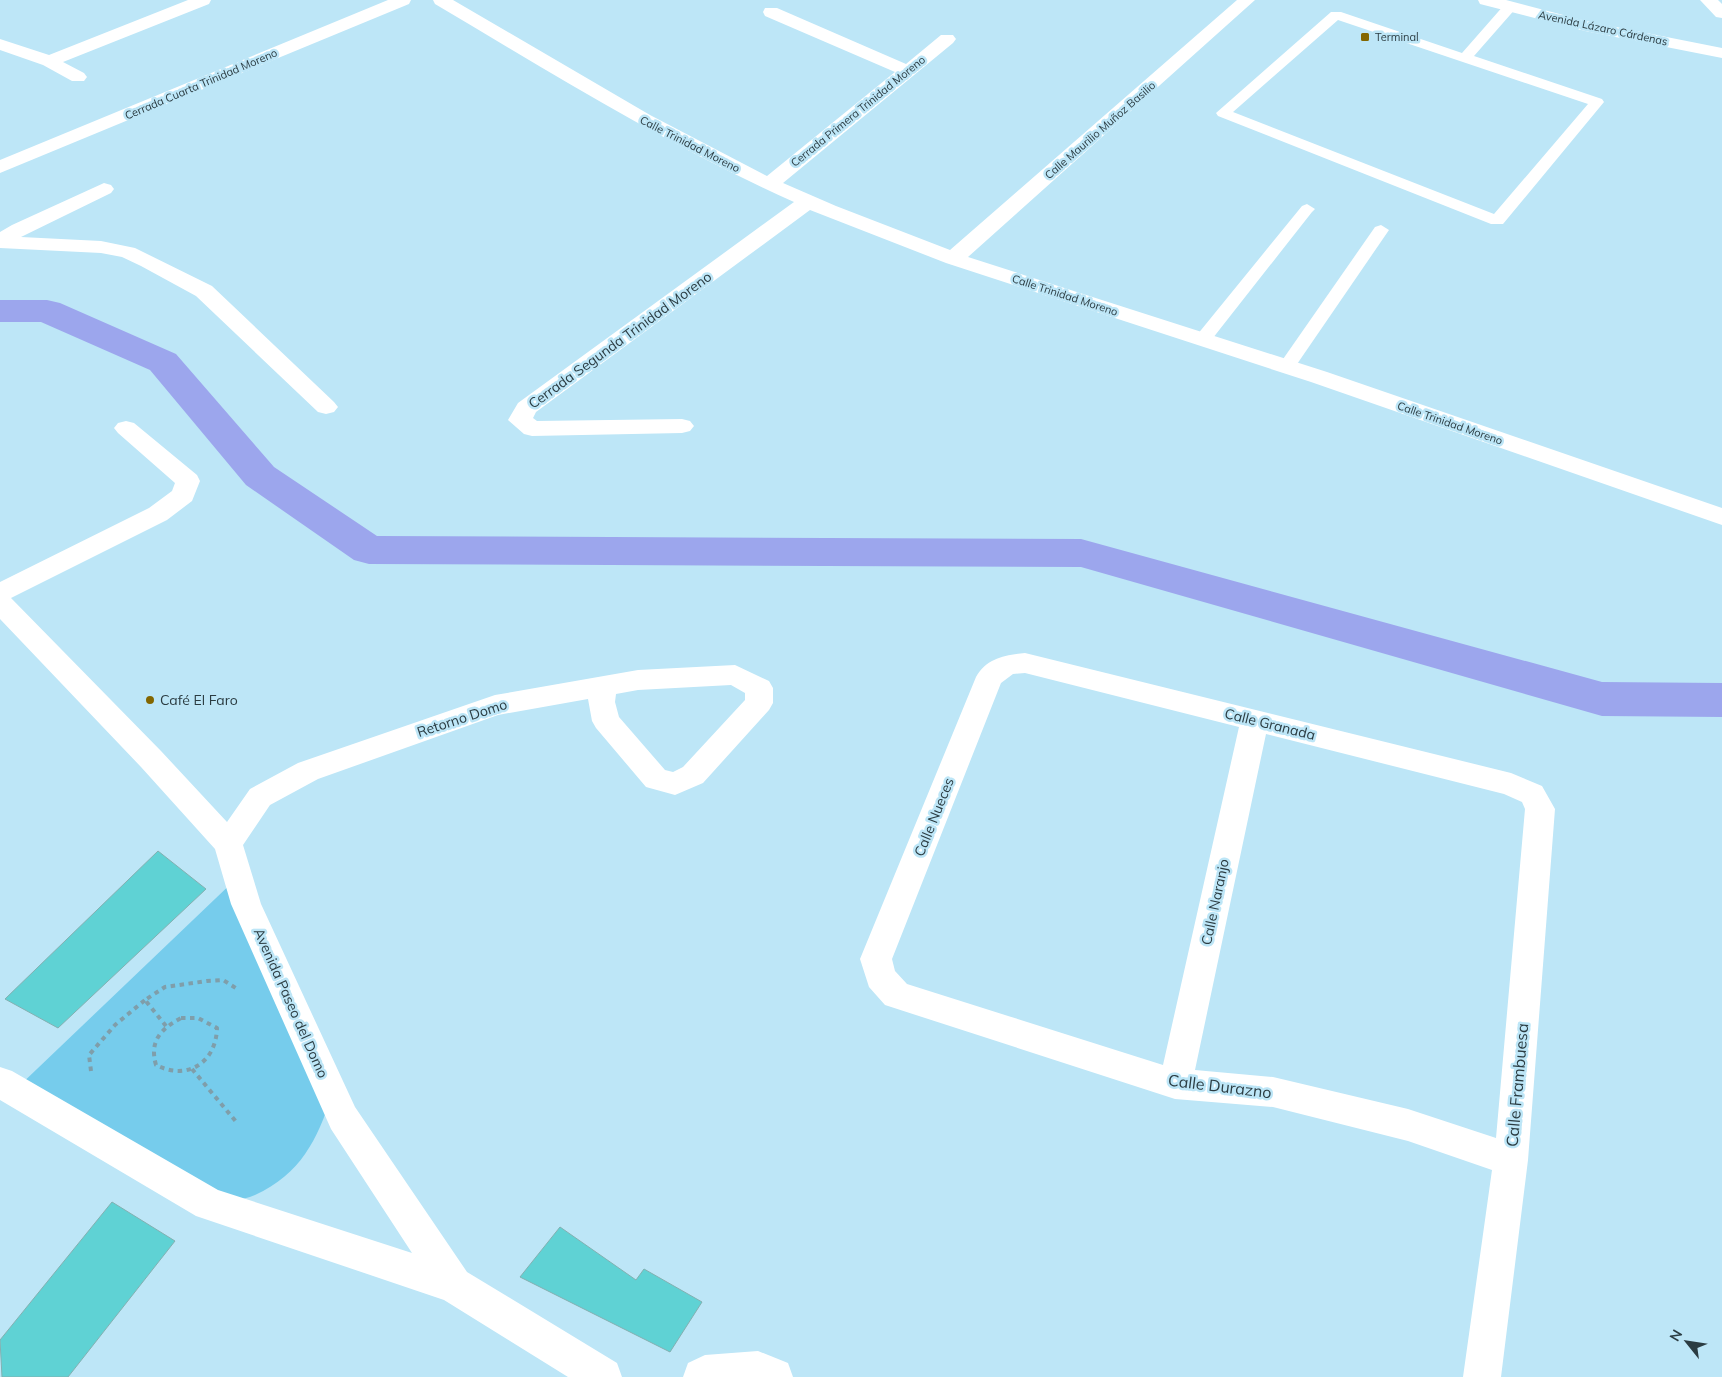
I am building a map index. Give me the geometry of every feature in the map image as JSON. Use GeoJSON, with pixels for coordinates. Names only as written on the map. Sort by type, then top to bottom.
{"type":"FeatureCollection","features":[{"type":"Feature","properties":{"kind":"street"},"geometry":{"type":"LineString","coordinates":[[49,61],[203,0]]}},
{"type":"Feature","properties":{"kind":"street","name":"Cerrada Cuarta Trinidad Moreno"},"geometry":{"type":"LineString","coordinates":[[0,167],[403,0]]}},
{"type":"Feature","properties":{"kind":"street","name":"Calle Trinidad Moreno"},"geometry":{"type":"LineString","coordinates":[[441,0],[652,125],[769,184],[809,201],[953,259],[1287,366],[1722,517]]}},
{"type":"Feature","properties":{"kind":"street","name":"Calle Maurilio Muñoz Basilio"},"geometry":{"type":"LineString","coordinates":[[953,259],[1247,0]]}},
{"type":"Feature","properties":{"kind":"street","name":"Avenida Lázaro Cárdenas"},"geometry":{"type":"LineString","coordinates":[[1486,0],[1585,26],[1722,53]]}},
{"type":"Feature","properties":{"kind":"street"},"geometry":{"type":"LineString","coordinates":[[1708,0],[1722,13]]}},
{"type":"Feature","properties":{"kind":"street"},"geometry":{"type":"LineString","coordinates":[[771,12],[907,71]]}},
{"type":"Feature","properties":{"kind":"street","name":"Cerrada Primera Trinidad Moreno"},"geometry":{"type":"LineString","coordinates":[[769,184],[947,39]]}},
{"type":"Feature","properties":{"kind":"street"},"geometry":{"type":"LineString","coordinates":[[0,44],[49,61],[78,77]]}},
{"type":"Feature","properties":{"kind":"street"},"geometry":{"type":"LineString","coordinates":[[0,242],[19,229],[104,189]]}},
{"type":"Feature","properties":{"kind":"street","name":"Cerrada Segunda Trinidad Moreno"},"geometry":{"type":"LineString","coordinates":[[682,426],[532,429],[520,420],[526,408],[809,201]]}},
{"type":"Feature","properties":{"kind":"street"},"geometry":{"type":"LineString","coordinates":[[0,242],[101,247],[128,252],[204,291],[326,406]]}},
{"type":"Feature","properties":{"kind":"street"},"geometry":{"type":"LineString","coordinates":[[0,593],[158,514],[183,495],[188,481],[126,428]]}},
{"type":"Feature","properties":{"kind":"street","name":"Avenida Paseo del Domo"},"geometry":{"type":"LineString","coordinates":[[0,603],[150,759],[228,844],[246,904],[342,1118],[454,1285],[603,1377]]}},
{"type":"Feature","properties":{"kind":"street","name":"Calle Granada"},"geometry":{"type":"LineString","coordinates":[[1006,665],[1025,663],[1511,784],[1532,794]]}},
{"type":"Feature","properties":{"kind":"street","name":"Calle Nueces"},"geometry":{"type":"LineString","coordinates":[[880,977],[876,959],[990,677],[1006,665]]}},
{"type":"Feature","properties":{"kind":"street","name":"Retorno Domo"},"geometry":{"type":"LineString","coordinates":[[228,844],[260,797],[308,771],[495,705],[638,680],[735,675],[759,688],[759,702],[693,775],[675,784],[656,779],[606,721],[600,702],[604,686]]}},
{"type":"Feature","properties":{"kind":"street","name":"Calle Naranjo"},"geometry":{"type":"LineString","coordinates":[[1175,1084],[1255,720]]}},
{"type":"Feature","properties":{"kind":"street","name":"Calle Frambuesa"},"geometry":{"type":"LineString","coordinates":[[1482,1377],[1511,1160],[1540,809],[1532,794]]}},
{"type":"Feature","properties":{"kind":"street","name":"Calle Durazno"},"geometry":{"type":"LineString","coordinates":[[880,977],[896,995],[1175,1084],[1273,1092],[1408,1125],[1511,1160]]}},
{"type":"Feature","properties":{"kind":"street"},"geometry":{"type":"LineString","coordinates":[[0,1082],[209,1204],[454,1285]]}},
{"type":"Feature","properties":{"kind":"street"},"geometry":{"type":"LineString","coordinates":[[702,1377],[705,1374],[758,1370],[774,1377]]}},
{"type":"Feature","properties":{"kind":"lane"},"geometry":{"type":"LineString","coordinates":[[1465,58],[1510,7]]}},
{"type":"Feature","properties":{"kind":"lane"},"geometry":{"type":"LineString","coordinates":[[1336,15],[1465,58],[1597,102],[1497,221],[1223,113],[1336,15]]}},
{"type":"Feature","properties":{"kind":"lane"},"geometry":{"type":"LineString","coordinates":[[1204,340],[1307,208]]}},
{"type":"Feature","properties":{"kind":"lane"},"geometry":{"type":"LineString","coordinates":[[1287,366],[1381,230]]}},
{"type":"Feature","properties":{"kind":"path"},"geometry":{"type":"LineString","coordinates":[[91,1071],[89,1055],[103,1036],[121,1018],[165,987],[223,980],[239,990]]}},
{"type":"Feature","properties":{"kind":"path"},"geometry":{"type":"LineString","coordinates":[[145,1000],[166,1026]]}},
{"type":"Feature","properties":{"kind":"path"},"geometry":{"type":"LineString","coordinates":[[188,1017],[207,1019],[217,1028],[217,1045],[205,1061],[192,1069],[175,1073],[160,1069],[152,1059],[153,1043],[166,1026],[188,1017]]}},
{"type":"Feature","properties":{"kind":"path"},"geometry":{"type":"LineString","coordinates":[[192,1069],[238,1124]]}},
{"type":"Feature","properties":{"kind":"shaded area"},"geometry":{"type":"Polygon","coordinates":[[[238,877],[332,1095],[313,1141],[296,1166],[284,1177],[271,1187],[250,1197],[209,1204],[15,1090],[238,877]]]}},
{"type":"Feature","properties":{"kind":"building"},"geometry":{"type":"Polygon","coordinates":[[[158,851],[206,889],[58,1028],[5,999],[158,851]]]}},
{"type":"Feature","properties":{"kind":"building"},"geometry":{"type":"Polygon","coordinates":[[[112,1202],[175,1241],[68,1377],[2,1377],[0,1340],[112,1202]]]}},
{"type":"Feature","properties":{"kind":"building"},"geometry":{"type":"Polygon","coordinates":[[[560,1227],[636,1280],[644,1269],[702,1302],[670,1352],[520,1277],[560,1227]]]}},
{"type":"Feature","properties":{"kind":"waterway"},"geometry":{"type":"LineString","coordinates":[[0,311],[47,311],[163,362],[260,476],[369,550],[1081,553],[1602,699],[1722,700]]}},
{"type":"Feature","properties":{"kind":"place","name":"Terminal"},"geometry":{"type":"Point","coordinates":[1365,37]}},
{"type":"Feature","properties":{"kind":"place","name":"Café El Faro"},"geometry":{"type":"Point","coordinates":[150,700]}}]}
